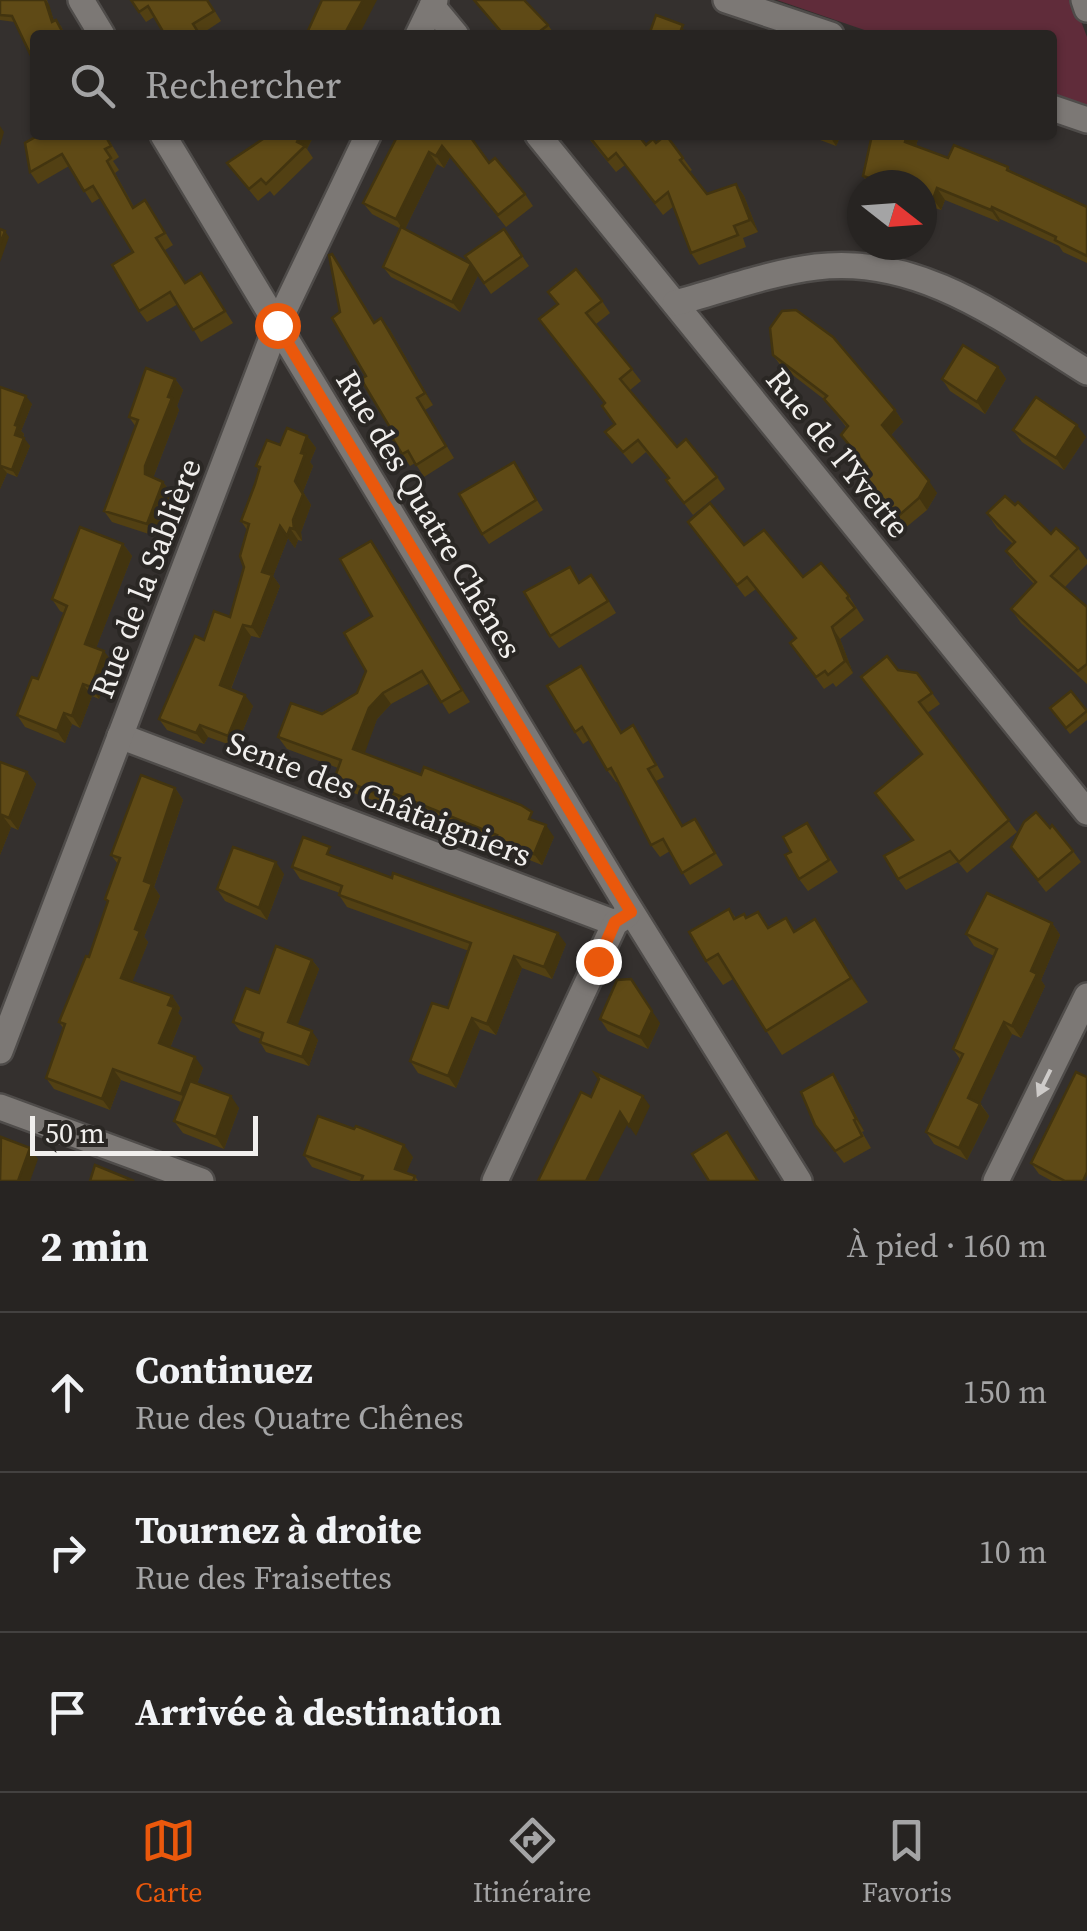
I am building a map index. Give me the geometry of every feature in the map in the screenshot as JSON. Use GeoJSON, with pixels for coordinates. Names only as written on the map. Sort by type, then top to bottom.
{"type":"FeatureCollection","features":[{"type":"Feature","properties":{"kind":"street"},"geometry":{"type":"LineString","coordinates":[[82,0],[99,30]]}},
{"type":"Feature","properties":{"kind":"street"},"geometry":{"type":"LineString","coordinates":[[726,0],[816,30]]}},
{"type":"Feature","properties":{"kind":"street"},"geometry":{"type":"LineString","coordinates":[[1084,0],[1087,8]]}},
{"type":"Feature","properties":{"kind":"street"},"geometry":{"type":"LineString","coordinates":[[420,30],[434,3],[453,30]]}},
{"type":"Feature","properties":{"kind":"street"},"geometry":{"type":"LineString","coordinates":[[1057,110],[1087,120]]}},
{"type":"Feature","properties":{"kind":"street","name":"Rue des Quatre Chênes"},"geometry":{"type":"LineString","coordinates":[[166,140],[623,917],[800,1181]]}},
{"type":"Feature","properties":{"kind":"street","name":"Rue de la Sablière"},"geometry":{"type":"LineString","coordinates":[[0,1051],[277,325],[366,140]]}},
{"type":"Feature","properties":{"kind":"street","name":"Rue de l'Yvette"},"geometry":{"type":"LineString","coordinates":[[542,140],[1087,812]]}},
{"type":"Feature","properties":{"kind":"street"},"geometry":{"type":"LineString","coordinates":[[675,303],[818,267],[889,269],[946,288],[1087,372]]}},
{"type":"Feature","properties":{"kind":"street","name":"Sente des Châtaigniers"},"geometry":{"type":"LineString","coordinates":[[120,736],[623,917]]}},
{"type":"Feature","properties":{"kind":"street"},"geometry":{"type":"LineString","coordinates":[[495,1181],[623,917]]}},
{"type":"Feature","properties":{"kind":"street"},"geometry":{"type":"LineString","coordinates":[[996,1181],[1087,996]]}},
{"type":"Feature","properties":{"kind":"street"},"geometry":{"type":"LineString","coordinates":[[0,1107],[201,1181]]}},
{"type":"Feature","properties":{"kind":"shaded area"},"geometry":{"type":"Polygon","coordinates":[[[777,0],[1073,0],[1087,37],[1087,106],[1057,96],[1057,30],[864,30],[777,0]]]}},
{"type":"Feature","properties":{"kind":"building"},"geometry":{"type":"Polygon","coordinates":[[[0,0],[45,0],[52,22],[56,20],[61,30],[30,30],[30,54],[12,16],[0,15],[0,0]]]}},
{"type":"Feature","properties":{"kind":"building"},"geometry":{"type":"Polygon","coordinates":[[[131,0],[207,0],[214,11],[193,24],[197,30],[162,30],[148,6],[139,12],[131,0]]]}},
{"type":"Feature","properties":{"kind":"building"},"geometry":{"type":"Polygon","coordinates":[[[322,0],[363,0],[347,30],[308,30],[322,0]]]}},
{"type":"Feature","properties":{"kind":"building"},"geometry":{"type":"Polygon","coordinates":[[[474,0],[524,0],[548,25],[542,30],[500,30],[474,0]]]}},
{"type":"Feature","properties":{"kind":"building"},"geometry":{"type":"Polygon","coordinates":[[[656,15],[683,25],[681,30],[651,30],[656,15]]]}},
{"type":"Feature","properties":{"kind":"building"},"geometry":{"type":"Polygon","coordinates":[[[108,140],[111,146],[105,149],[111,158],[107,161],[133,208],[145,200],[165,233],[156,238],[185,283],[201,273],[225,311],[193,330],[170,292],[139,311],[112,265],[133,252],[93,186],[84,191],[62,154],[30,172],[25,143],[108,140]]]}},
{"type":"Feature","properties":{"kind":"building"},"geometry":{"type":"Polygon","coordinates":[[[262,140],[298,140],[305,146],[266,184],[261,179],[249,189],[227,163],[262,140]]]}},
{"type":"Feature","properties":{"kind":"building"},"geometry":{"type":"Polygon","coordinates":[[[395,140],[473,140],[489,163],[495,158],[525,194],[498,215],[442,146],[436,156],[429,152],[396,219],[363,203],[395,140]]]}},
{"type":"Feature","properties":{"kind":"building"},"geometry":{"type":"Polygon","coordinates":[[[592,140],[642,140],[646,145],[652,140],[670,140],[707,194],[736,184],[750,220],[734,226],[738,235],[691,253],[668,192],[655,203],[616,153],[608,160],[592,140]]]}},
{"type":"Feature","properties":{"kind":"building"},"geometry":{"type":"Polygon","coordinates":[[[871,140],[906,140],[948,158],[954,145],[1087,207],[1087,256],[1055,240],[1056,237],[992,207],[991,210],[937,188],[937,170],[864,170],[871,140]]]}},
{"type":"Feature","properties":{"kind":"building"},"geometry":{"type":"Polygon","coordinates":[[[401,227],[471,264],[452,302],[383,267],[401,227]]]}},
{"type":"Feature","properties":{"kind":"building"},"geometry":{"type":"Polygon","coordinates":[[[504,229],[522,256],[484,283],[465,256],[504,229]]]}},
{"type":"Feature","properties":{"kind":"building"},"geometry":{"type":"Polygon","coordinates":[[[332,254],[374,323],[381,318],[425,393],[417,398],[446,446],[416,465],[408,451],[402,454],[388,431],[391,429],[361,379],[366,376],[332,318],[340,312],[329,255],[332,254]]]}},
{"type":"Feature","properties":{"kind":"building"},"geometry":{"type":"Polygon","coordinates":[[[576,269],[602,301],[586,313],[632,369],[620,379],[677,447],[686,439],[717,477],[684,503],[638,440],[623,452],[605,432],[615,424],[602,406],[605,403],[539,319],[558,304],[548,292],[576,269]]]}},
{"type":"Feature","properties":{"kind":"building"},"geometry":{"type":"Polygon","coordinates":[[[796,310],[833,337],[895,410],[882,425],[929,481],[919,498],[896,518],[859,473],[867,466],[841,435],[848,426],[824,399],[827,396],[773,355],[770,328],[782,311],[796,310]]]}},
{"type":"Feature","properties":{"kind":"building"},"geometry":{"type":"Polygon","coordinates":[[[963,345],[998,367],[977,402],[942,379],[963,345]]]}},
{"type":"Feature","properties":{"kind":"building"},"geometry":{"type":"Polygon","coordinates":[[[146,368],[175,379],[168,397],[172,398],[145,466],[145,474],[163,482],[147,524],[104,511],[138,420],[129,417],[146,368]]]}},
{"type":"Feature","properties":{"kind":"building"},"geometry":{"type":"Polygon","coordinates":[[[0,387],[26,396],[15,425],[15,435],[24,438],[12,470],[0,468],[0,387]]]}},
{"type":"Feature","properties":{"kind":"building"},"geometry":{"type":"Polygon","coordinates":[[[1036,397],[1077,425],[1056,458],[1013,430],[1036,397]]]}},
{"type":"Feature","properties":{"kind":"building"},"geometry":{"type":"Polygon","coordinates":[[[287,428],[307,436],[295,481],[303,494],[293,520],[294,529],[290,528],[287,536],[280,526],[262,572],[272,575],[252,627],[243,625],[220,685],[245,695],[228,736],[200,725],[196,733],[159,719],[195,636],[204,640],[214,611],[230,617],[244,567],[240,556],[249,524],[241,521],[260,467],[256,466],[267,440],[280,445],[287,428]]]}},
{"type":"Feature","properties":{"kind":"building"},"geometry":{"type":"Polygon","coordinates":[[[514,462],[536,500],[482,534],[459,494],[514,462]]]}},
{"type":"Feature","properties":{"kind":"building"},"geometry":{"type":"Polygon","coordinates":[[[1005,496],[1015,505],[1018,502],[1051,534],[1056,528],[1078,548],[1051,576],[1087,607],[1087,664],[1078,671],[1011,609],[1036,582],[1006,551],[1015,542],[987,513],[1005,496]]]}},
{"type":"Feature","properties":{"kind":"building"},"geometry":{"type":"Polygon","coordinates":[[[710,503],[744,545],[764,530],[803,577],[821,563],[849,596],[855,608],[832,627],[845,661],[828,675],[825,671],[816,677],[790,643],[796,638],[747,577],[737,585],[688,522],[710,503]]]}},
{"type":"Feature","properties":{"kind":"building"},"geometry":{"type":"Polygon","coordinates":[[[80,527],[123,544],[85,644],[104,651],[91,687],[83,684],[72,716],[64,713],[57,731],[17,715],[32,677],[38,679],[67,606],[52,599],[80,527]]]}},
{"type":"Feature","properties":{"kind":"building"},"geometry":{"type":"Polygon","coordinates":[[[371,541],[462,690],[441,702],[422,671],[383,693],[369,708],[353,749],[421,775],[424,767],[521,805],[532,812],[529,819],[546,825],[534,854],[380,788],[378,794],[335,777],[341,760],[278,737],[291,703],[322,714],[357,693],[366,671],[344,633],[372,616],[340,559],[371,541]]]}},
{"type":"Feature","properties":{"kind":"building"},"geometry":{"type":"Polygon","coordinates":[[[570,567],[579,583],[591,575],[608,601],[550,636],[524,592],[570,567]]]}},
{"type":"Feature","properties":{"kind":"building"},"geometry":{"type":"Polygon","coordinates":[[[887,656],[898,670],[917,673],[932,693],[919,702],[1009,820],[959,862],[950,851],[898,879],[884,856],[913,840],[875,793],[922,754],[861,677],[887,656]]]}},
{"type":"Feature","properties":{"kind":"building"},"geometry":{"type":"Polygon","coordinates":[[[581,666],[621,733],[633,725],[656,765],[648,769],[682,826],[695,819],[715,853],[682,873],[663,839],[651,845],[611,768],[607,770],[582,727],[575,732],[547,686],[581,666]]]}},
{"type":"Feature","properties":{"kind":"building"},"geometry":{"type":"Polygon","coordinates":[[[1071,691],[1087,711],[1066,728],[1050,708],[1071,691]]]}},
{"type":"Feature","properties":{"kind":"building"},"geometry":{"type":"Polygon","coordinates":[[[0,762],[27,772],[9,818],[2,815],[0,821],[0,762]]]}},
{"type":"Feature","properties":{"kind":"building"},"geometry":{"type":"Polygon","coordinates":[[[141,775],[175,788],[144,881],[152,884],[135,929],[140,931],[121,978],[172,996],[168,1005],[174,1007],[159,1043],[195,1057],[181,1094],[113,1069],[102,1099],[46,1078],[65,1024],[59,1022],[86,956],[89,957],[108,901],[105,899],[120,858],[111,855],[141,775]]]}},
{"type":"Feature","properties":{"kind":"building"},"geometry":{"type":"Polygon","coordinates":[[[1036,812],[1073,851],[1038,880],[1011,847],[1024,822],[1036,812]]]}},
{"type":"Feature","properties":{"kind":"building"},"geometry":{"type":"Polygon","coordinates":[[[807,823],[829,860],[799,879],[785,855],[791,852],[783,837],[807,823]]]}},
{"type":"Feature","properties":{"kind":"building"},"geometry":{"type":"Polygon","coordinates":[[[303,837],[330,847],[327,854],[392,878],[393,873],[558,933],[544,967],[514,956],[487,1024],[472,1018],[448,1076],[410,1061],[432,1003],[448,1008],[471,943],[339,895],[342,886],[292,867],[303,837]]]}},
{"type":"Feature","properties":{"kind":"building"},"geometry":{"type":"Polygon","coordinates":[[[233,847],[276,862],[259,908],[217,889],[233,847]]]}},
{"type":"Feature","properties":{"kind":"building"},"geometry":{"type":"Polygon","coordinates":[[[987,893],[1052,923],[1031,971],[1037,974],[1012,1026],[1004,1022],[968,1098],[980,1104],[959,1148],[926,1132],[963,1054],[953,1049],[997,949],[966,934],[987,893]]]}},
{"type":"Feature","properties":{"kind":"building"},"geometry":{"type":"Polygon","coordinates":[[[729,909],[734,919],[758,912],[768,928],[786,918],[794,932],[815,919],[851,978],[766,1031],[718,954],[706,961],[689,932],[729,909]]]}},
{"type":"Feature","properties":{"kind":"building"},"geometry":{"type":"Polygon","coordinates":[[[276,946],[312,960],[288,1022],[312,1031],[302,1057],[260,1042],[263,1033],[233,1022],[246,988],[259,993],[276,946]]]}},
{"type":"Feature","properties":{"kind":"building"},"geometry":{"type":"Polygon","coordinates":[[[631,979],[652,1011],[640,1037],[600,1019],[617,980],[631,979]]]}},
{"type":"Feature","properties":{"kind":"building"},"geometry":{"type":"Polygon","coordinates":[[[1076,1072],[1087,1077],[1087,1172],[1083,1181],[1065,1181],[1031,1163],[1076,1072]]]}},
{"type":"Feature","properties":{"kind":"building"},"geometry":{"type":"Polygon","coordinates":[[[595,1073],[643,1096],[629,1126],[620,1112],[586,1181],[538,1181],[581,1092],[591,1097],[599,1079],[595,1073]]]}},
{"type":"Feature","properties":{"kind":"building"},"geometry":{"type":"Polygon","coordinates":[[[833,1074],[862,1136],[835,1151],[815,1125],[801,1092],[833,1074]]]}},
{"type":"Feature","properties":{"kind":"building"},"geometry":{"type":"Polygon","coordinates":[[[190,1081],[231,1096],[216,1137],[174,1121],[190,1081]]]}},
{"type":"Feature","properties":{"kind":"building"},"geometry":{"type":"Polygon","coordinates":[[[318,1116],[404,1145],[395,1169],[415,1176],[413,1181],[361,1181],[363,1176],[304,1155],[318,1116]]]}},
{"type":"Feature","properties":{"kind":"building"},"geometry":{"type":"Polygon","coordinates":[[[727,1132],[758,1181],[709,1181],[692,1154],[727,1132]]]}},
{"type":"Feature","properties":{"kind":"building"},"geometry":{"type":"Polygon","coordinates":[[[1,1137],[30,1148],[18,1181],[0,1181],[1,1137]]]}},
{"type":"Feature","properties":{"kind":"building"},"geometry":{"type":"Polygon","coordinates":[[[95,1165],[134,1181],[90,1181],[95,1165]]]}},
{"type":"Feature","properties":{"kind":"route"},"geometry":{"type":"LineString","coordinates":[[277,325],[631,912],[615,922],[598,961]]}}]}
